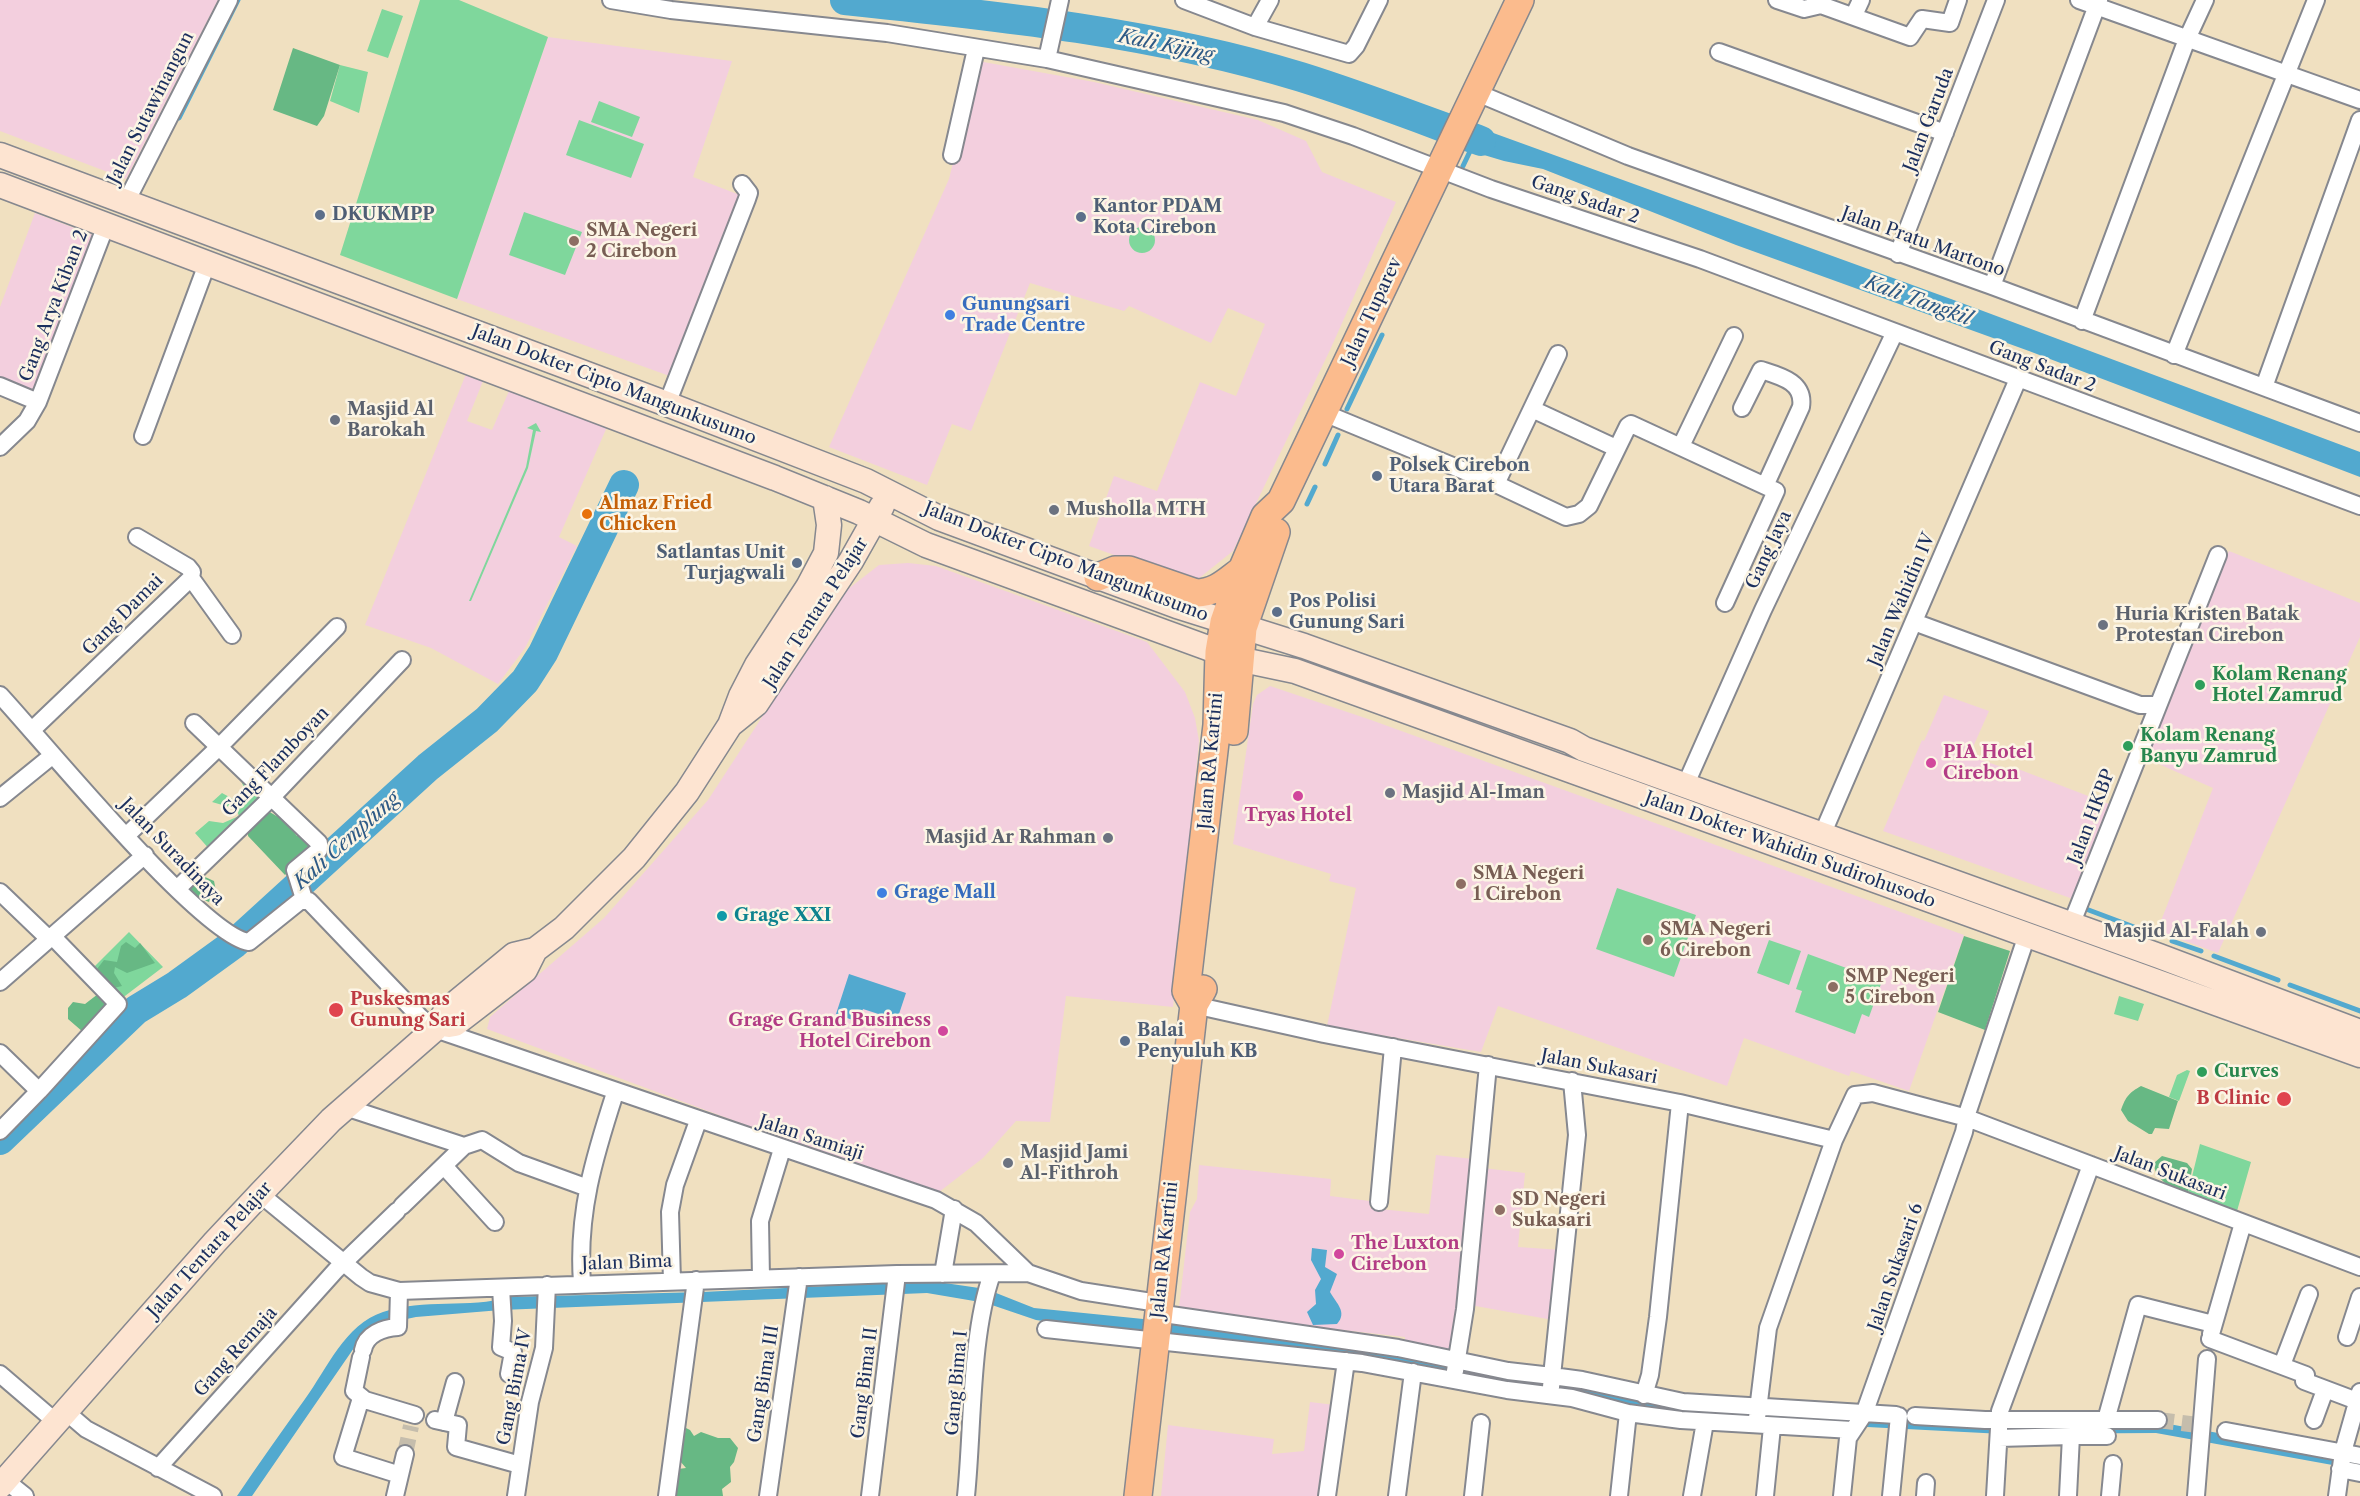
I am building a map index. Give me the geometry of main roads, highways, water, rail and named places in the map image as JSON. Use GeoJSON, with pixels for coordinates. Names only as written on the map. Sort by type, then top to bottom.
{"type":"FeatureCollection","features":[{"type":"Feature","properties":{"kind":"main road","name":"Jalan Tuparev"},"geometry":{"type":"LineString","coordinates":[[1233,625],[1242,570],[1265,516],[1281,501],[1324,413],[1516,2]]}},
{"type":"Feature","properties":{"kind":"main road","name":"Jalan Dokter Cipto Mangunkusumo"},"geometry":{"type":"LineString","coordinates":[[0,155],[667,404],[889,491],[939,518],[1233,625]]}},
{"type":"Feature","properties":{"kind":"main road","name":"Jalan Dokter Cipto Mangunkusumo"},"geometry":{"type":"LineString","coordinates":[[1,187],[825,498],[926,545],[1228,656]]}},
{"type":"Feature","properties":{"kind":"main road"},"geometry":{"type":"LineString","coordinates":[[248,279],[258,251]]}},
{"type":"Feature","properties":{"kind":"main road"},"geometry":{"type":"LineString","coordinates":[[286,293],[296,266]]}},
{"type":"Feature","properties":{"kind":"main road","name":"Jalan Tentara Pelajar"},"geometry":{"type":"LineString","coordinates":[[777,652],[876,520],[889,491]]}},
{"type":"Feature","properties":{"kind":"main road","name":"Jalan Tentara Pelajar"},"geometry":{"type":"LineString","coordinates":[[3,1482],[260,1194],[345,1107],[435,1029],[455,1024],[525,970],[535,950],[564,928],[634,858],[687,792],[777,652],[826,553],[830,525],[825,498]]}},
{"type":"Feature","properties":{"kind":"main road"},"geometry":{"type":"LineString","coordinates":[[1233,625],[1280,520],[1281,501]]}},
{"type":"Feature","properties":{"kind":"main road"},"geometry":{"type":"LineString","coordinates":[[1098,577],[1115,570],[1129,570],[1196,593],[1206,593],[1217,589],[1242,570]]}},
{"type":"Feature","properties":{"kind":"main road","name":"Jalan RA Kartini"},"geometry":{"type":"LineString","coordinates":[[1138,1496],[1194,1005],[1186,991],[1217,725],[1233,625]]}},
{"type":"Feature","properties":{"kind":"main road","name":"Jalan Dokter Wahidin Sudirohusodo"},"geometry":{"type":"LineString","coordinates":[[1233,625],[1304,646],[1570,741],[1584,749],[1685,786],[2081,928],[2274,1012],[2360,1055]]}},
{"type":"Feature","properties":{"kind":"main road","name":"Jalan Dokter Wahidin Sudirohusodo"},"geometry":{"type":"LineString","coordinates":[[1228,656],[1295,671],[2083,955],[2274,1012],[2360,1032]]}},
{"type":"Feature","properties":{"kind":"main road"},"geometry":{"type":"LineString","coordinates":[[2081,928],[2083,955]]}},
{"type":"Feature","properties":{"kind":"water","name":"Kali Tangkil"},"geometry":{"type":"Polygon","coordinates":[[[1463,122],[1951,299],[2360,452],[2360,477],[2029,351],[1736,245],[1543,169],[1504,161],[1464,149],[1463,122]]]}},
{"type":"Feature","properties":{"kind":"water"},"geometry":{"type":"Polygon","coordinates":[[[849,974],[906,993],[897,1020],[863,1009],[858,1022],[836,1014],[849,974]]]}},
{"type":"Feature","properties":{"kind":"water"},"geometry":{"type":"Polygon","coordinates":[[[1312,1248],[1327,1250],[1325,1267],[1337,1274],[1330,1292],[1341,1312],[1337,1324],[1313,1325],[1307,1312],[1316,1304],[1315,1290],[1321,1279],[1311,1260],[1312,1248]]]}},
{"type":"Feature","properties":{"kind":"water"},"geometry":{"type":"Polygon","coordinates":[[[931,1281],[986,1289],[1034,1308],[1173,1322],[1571,1381],[1927,1420],[2158,1422],[2360,1459],[2360,1470],[2156,1433],[2003,1434],[1712,1419],[1036,1320],[986,1303],[927,1293],[501,1310],[416,1317],[383,1324],[356,1345],[252,1496],[237,1496],[347,1337],[358,1326],[383,1312],[414,1305],[494,1301],[509,1297],[702,1292],[931,1281]]]}},
{"type":"Feature","properties":{"kind":"waterway"},"geometry":{"type":"LineString","coordinates":[[179,118],[238,0]]}},
{"type":"Feature","properties":{"kind":"waterway","name":"Kali Kijing"},"geometry":{"type":"LineString","coordinates":[[845,0],[1018,20],[1189,48],[1301,77],[1481,141]]}},
{"type":"Feature","properties":{"kind":"waterway"},"geometry":{"type":"LineString","coordinates":[[1463,166],[1473,145]]}},
{"type":"Feature","properties":{"kind":"waterway"},"geometry":{"type":"LineString","coordinates":[[1347,409],[1382,335]]}},
{"type":"Feature","properties":{"kind":"waterway"},"geometry":{"type":"LineString","coordinates":[[1325,464],[1338,435]]}},
{"type":"Feature","properties":{"kind":"waterway","name":"Kali Cemplung"},"geometry":{"type":"LineString","coordinates":[[0,1140],[136,1010],[177,985],[235,943],[428,767],[487,720],[525,681],[543,653],[624,485]]}},
{"type":"Feature","properties":{"kind":"waterway"},"geometry":{"type":"LineString","coordinates":[[1307,504],[1315,487]]}},
{"type":"Feature","properties":{"kind":"waterway"},"geometry":{"type":"LineString","coordinates":[[2086,909],[2134,927]]}},
{"type":"Feature","properties":{"kind":"waterway"},"geometry":{"type":"LineString","coordinates":[[2147,931],[2158,935]]}},
{"type":"Feature","properties":{"kind":"waterway"},"geometry":{"type":"LineString","coordinates":[[2172,941],[2201,951]]}},
{"type":"Feature","properties":{"kind":"waterway"},"geometry":{"type":"LineString","coordinates":[[2214,956],[2278,980]]}},
{"type":"Feature","properties":{"kind":"waterway"},"geometry":{"type":"LineString","coordinates":[[2290,985],[2360,1011]]}},
{"type":"Feature","properties":{"kind":"tunnel"},"geometry":{"type":"LineString","coordinates":[[2158,1420],[2198,1425]]}},
{"type":"Feature","properties":{"kind":"tunnel"},"geometry":{"type":"LineString","coordinates":[[405,1454],[411,1426]]}},
{"type":"Feature","properties":{"kind":"place","name":"DKUKMPP"},"geometry":{"type":"Point","coordinates":[320,215]}},
{"type":"Feature","properties":{"kind":"place","name":"Kantor PDAM Kota Cirebon"},"geometry":{"type":"Point","coordinates":[1081,217]}},
{"type":"Feature","properties":{"kind":"place","name":"SMA Negeri 2 Cirebon"},"geometry":{"type":"Point","coordinates":[574,241]}},
{"type":"Feature","properties":{"kind":"place","name":"Gunungsari Trade Centre"},"geometry":{"type":"Point","coordinates":[950,315]}},
{"type":"Feature","properties":{"kind":"place","name":"Masjid Al Barokah"},"geometry":{"type":"Point","coordinates":[335,420]}},
{"type":"Feature","properties":{"kind":"place","name":"Polsek Cirebon Utara Barat"},"geometry":{"type":"Point","coordinates":[1377,476]}},
{"type":"Feature","properties":{"kind":"place","name":"Musholla MTH"},"geometry":{"type":"Point","coordinates":[1054,510]}},
{"type":"Feature","properties":{"kind":"place","name":"Almaz Fried Chicken"},"geometry":{"type":"Point","coordinates":[587,514]}},
{"type":"Feature","properties":{"kind":"place","name":"Satlantas Unit Turjagwali"},"geometry":{"type":"Point","coordinates":[797,563]}},
{"type":"Feature","properties":{"kind":"place","name":"Pos Polisi Gunung Sari"},"geometry":{"type":"Point","coordinates":[1277,612]}},
{"type":"Feature","properties":{"kind":"place","name":"Huria Kristen Batak Protestan Cirebon"},"geometry":{"type":"Point","coordinates":[2103,625]}},
{"type":"Feature","properties":{"kind":"place","name":"Kolam Renang Hotel Zamrud"},"geometry":{"type":"Point","coordinates":[2200,685]}},
{"type":"Feature","properties":{"kind":"place","name":"Kolam Renang Banyu Zamrud"},"geometry":{"type":"Point","coordinates":[2128,746]}},
{"type":"Feature","properties":{"kind":"place","name":"PIA Hotel Cirebon"},"geometry":{"type":"Point","coordinates":[1931,763]}},
{"type":"Feature","properties":{"kind":"place","name":"Masjid Al-Iman"},"geometry":{"type":"Point","coordinates":[1390,793]}},
{"type":"Feature","properties":{"kind":"place","name":"Tryas Hotel"},"geometry":{"type":"Point","coordinates":[1298,796]}},
{"type":"Feature","properties":{"kind":"place","name":"Masjid Ar Rahman"},"geometry":{"type":"Point","coordinates":[1108,838]}},
{"type":"Feature","properties":{"kind":"place","name":"SMA Negeri 1 Cirebon"},"geometry":{"type":"Point","coordinates":[1461,884]}},
{"type":"Feature","properties":{"kind":"place","name":"Grage Mall"},"geometry":{"type":"Point","coordinates":[882,893]}},
{"type":"Feature","properties":{"kind":"place","name":"Grage XXI"},"geometry":{"type":"Point","coordinates":[722,916]}},
{"type":"Feature","properties":{"kind":"place","name":"Masjid Al-Falah"},"geometry":{"type":"Point","coordinates":[2261,932]}},
{"type":"Feature","properties":{"kind":"place","name":"SMA Negeri 6 Cirebon"},"geometry":{"type":"Point","coordinates":[1648,940]}},
{"type":"Feature","properties":{"kind":"place","name":"SMP Negeri 5 Cirebon"},"geometry":{"type":"Point","coordinates":[1833,987]}},
{"type":"Feature","properties":{"kind":"place","name":"Puskesmas Gunung Sari"},"geometry":{"type":"Point","coordinates":[336,1010]}},
{"type":"Feature","properties":{"kind":"place","name":"Grage Grand Business Hotel Cirebon"},"geometry":{"type":"Point","coordinates":[943,1031]}},
{"type":"Feature","properties":{"kind":"place","name":"Balai Penyuluh KB"},"geometry":{"type":"Point","coordinates":[1125,1041]}},
{"type":"Feature","properties":{"kind":"place","name":"Curves"},"geometry":{"type":"Point","coordinates":[2202,1072]}},
{"type":"Feature","properties":{"kind":"place","name":"B Clinic"},"geometry":{"type":"Point","coordinates":[2284,1099]}},
{"type":"Feature","properties":{"kind":"place","name":"Masjid Jami Al-Fithroh"},"geometry":{"type":"Point","coordinates":[1008,1163]}},
{"type":"Feature","properties":{"kind":"place","name":"SD Negeri Sukasari"},"geometry":{"type":"Point","coordinates":[1500,1210]}},
{"type":"Feature","properties":{"kind":"place","name":"The Luxton Cirebon"},"geometry":{"type":"Point","coordinates":[1339,1254]}}]}
